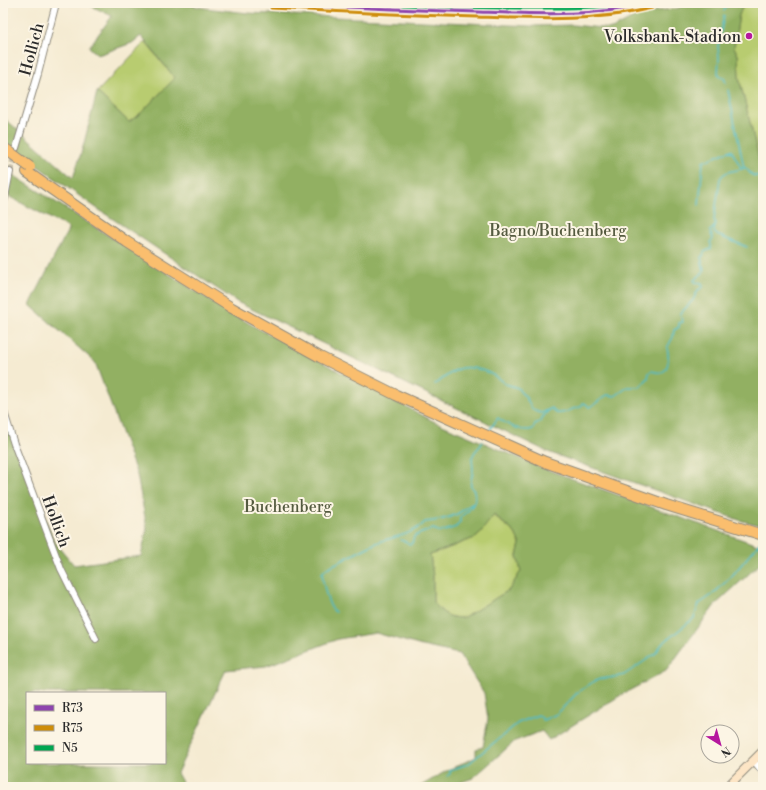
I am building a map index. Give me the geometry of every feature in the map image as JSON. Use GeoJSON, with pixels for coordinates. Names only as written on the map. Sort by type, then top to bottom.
{"type":"FeatureCollection","features":[{"type":"Feature","properties":{"kind":"highway"},"geometry":{"type":"LineString","coordinates":[[3,147],[29,170],[127,242],[232,308],[320,357],[396,395],[545,462],[666,505],[763,535]]}},
{"type":"Feature","properties":{"kind":"highway"},"geometry":{"type":"LineString","coordinates":[[3,153],[129,237],[235,305],[398,391],[546,458],[668,500],[763,529]]}},
{"type":"Feature","properties":{"kind":"main road"},"geometry":{"type":"LineString","coordinates":[[271,3],[374,9],[575,14],[611,11],[651,3]]}},
{"type":"Feature","properties":{"kind":"main road"},"geometry":{"type":"LineString","coordinates":[[727,787],[763,751]]}},
{"type":"Feature","properties":{"kind":"street","name":"Hollich"},"geometry":{"type":"LineString","coordinates":[[16,148],[38,74],[56,3]]}},
{"type":"Feature","properties":{"kind":"street"},"geometry":{"type":"LineString","coordinates":[[3,207],[10,172]]}},
{"type":"Feature","properties":{"kind":"street","name":"Hollich"},"geometry":{"type":"LineString","coordinates":[[3,409],[14,444],[61,569],[96,639]]}},
{"type":"Feature","properties":{"kind":"street"},"geometry":{"type":"LineString","coordinates":[[754,761],[763,772]]}},
{"type":"Feature","properties":{"kind":"green space","name":"Bagno/Buchenberg"},"geometry":{"type":"Polygon","coordinates":[[[85,3],[180,3],[205,8],[248,13],[532,26],[573,25],[612,29],[643,13],[679,8],[687,3],[748,3],[742,8],[739,15],[734,47],[738,55],[739,78],[760,163],[763,164],[763,526],[739,520],[548,452],[237,302],[95,207],[18,152],[23,134],[73,178],[83,147],[97,92],[129,122],[141,113],[175,78],[141,36],[132,43],[98,55],[89,47],[112,16],[85,3]]]}},
{"type":"Feature","properties":{"kind":"green space"},"geometry":{"type":"Polygon","coordinates":[[[748,3],[763,3],[763,164],[760,163],[759,159],[739,78],[738,55],[734,47],[739,15],[742,8],[748,3]]]}},
{"type":"Feature","properties":{"kind":"green space"},"geometry":{"type":"Polygon","coordinates":[[[145,42],[175,78],[141,113],[129,122],[97,92],[145,42]]]}},
{"type":"Feature","properties":{"kind":"green space"},"geometry":{"type":"Polygon","coordinates":[[[3,117],[19,131],[14,150],[3,141],[3,117]]]}},
{"type":"Feature","properties":{"kind":"green space","name":"Buchenberg"},"geometry":{"type":"Polygon","coordinates":[[[10,173],[222,308],[433,421],[545,469],[763,547],[763,561],[715,605],[666,671],[621,695],[549,740],[542,731],[515,741],[473,778],[447,787],[419,787],[448,770],[476,757],[476,749],[483,747],[488,719],[484,693],[459,654],[422,646],[376,633],[338,639],[266,666],[226,670],[177,773],[182,782],[181,787],[3,787],[3,406],[14,444],[54,541],[74,565],[141,556],[147,528],[137,475],[95,362],[30,305],[69,228],[8,196],[10,173]],[[494,515],[477,537],[430,555],[433,576],[433,602],[447,615],[460,618],[465,617],[509,590],[521,571],[517,556],[520,544],[515,533],[494,515]]]}},
{"type":"Feature","properties":{"kind":"green space"},"geometry":{"type":"Polygon","coordinates":[[[493,515],[515,533],[520,544],[517,556],[521,571],[509,590],[465,617],[460,618],[447,615],[433,602],[433,576],[430,555],[477,537],[493,515]]]}},
{"type":"Feature","properties":{"kind":"waterway"},"geometry":{"type":"LineString","coordinates":[[724,11],[727,3]]}},
{"type":"Feature","properties":{"kind":"waterway"},"geometry":{"type":"LineString","coordinates":[[724,15],[718,46],[718,73],[720,77],[724,78],[726,83]]}},
{"type":"Feature","properties":{"kind":"waterway"},"geometry":{"type":"LineString","coordinates":[[728,90],[744,168]]}},
{"type":"Feature","properties":{"kind":"waterway"},"geometry":{"type":"LineString","coordinates":[[699,205],[703,162],[731,150],[741,168]]}},
{"type":"Feature","properties":{"kind":"waterway"},"geometry":{"type":"LineString","coordinates":[[490,429],[498,418],[511,426],[520,429],[533,429],[535,424],[541,421],[545,414],[552,408],[556,413],[560,413],[581,407],[583,403],[589,407],[607,395],[615,396],[628,387],[640,387],[648,378],[651,371],[660,373],[663,372],[667,367],[667,348],[673,337],[674,330],[679,327],[679,323],[683,322],[680,314],[693,300],[698,290],[703,287],[702,283],[695,282],[694,280],[704,272],[701,257],[703,256],[704,252],[711,249],[710,242],[713,239],[710,231],[716,223],[714,220],[720,179],[727,172],[744,168],[746,168],[753,175],[763,175]]}},
{"type":"Feature","properties":{"kind":"waterway"},"geometry":{"type":"LineString","coordinates":[[715,226],[714,232],[717,235],[747,247]]}},
{"type":"Feature","properties":{"kind":"waterway"},"geometry":{"type":"LineString","coordinates":[[435,384],[456,370],[462,368],[475,368],[495,376],[505,384],[518,388],[525,396],[531,408],[535,411],[542,413],[550,409]]}},
{"type":"Feature","properties":{"kind":"waterway"},"geometry":{"type":"LineString","coordinates":[[335,612],[330,605],[324,588],[322,573],[327,568],[374,544],[414,530],[425,522],[441,520],[453,516],[474,503],[474,490],[471,487],[473,471],[472,458],[473,454],[482,442]]}},
{"type":"Feature","properties":{"kind":"waterway"},"geometry":{"type":"LineString","coordinates":[[401,540],[410,544],[412,543],[414,537],[419,534],[433,529],[441,532],[456,527],[460,522],[460,517],[468,511],[474,503]]}},
{"type":"Feature","properties":{"kind":"waterway"},"geometry":{"type":"LineString","coordinates":[[447,776],[450,774],[450,770],[468,764],[518,723],[538,715],[543,720],[557,714],[577,693],[593,682],[600,679],[624,675],[655,654],[662,644],[694,618],[699,604],[712,595],[731,577],[762,540]]}},
{"type":"Feature","properties":{"kind":"tunnel"},"geometry":{"type":"LineString","coordinates":[[10,172],[15,153]]}},
{"type":"Feature","properties":{"kind":"transit line","name":"R73"},"geometry":{"type":"LineString","coordinates":[[271,3],[544,14],[609,11],[651,3]]}},
{"type":"Feature","properties":{"kind":"transit line","name":"N5"},"geometry":{"type":"LineString","coordinates":[[362,3],[480,8],[588,7],[629,3]]}},
{"type":"Feature","properties":{"kind":"transit line","name":"R75"},"geometry":{"type":"LineString","coordinates":[[271,8],[543,19],[609,16],[652,8]]}},
{"type":"Feature","properties":{"kind":"place","name":"Volksbank-Stadion"},"geometry":{"type":"Point","coordinates":[749,36]}}]}
